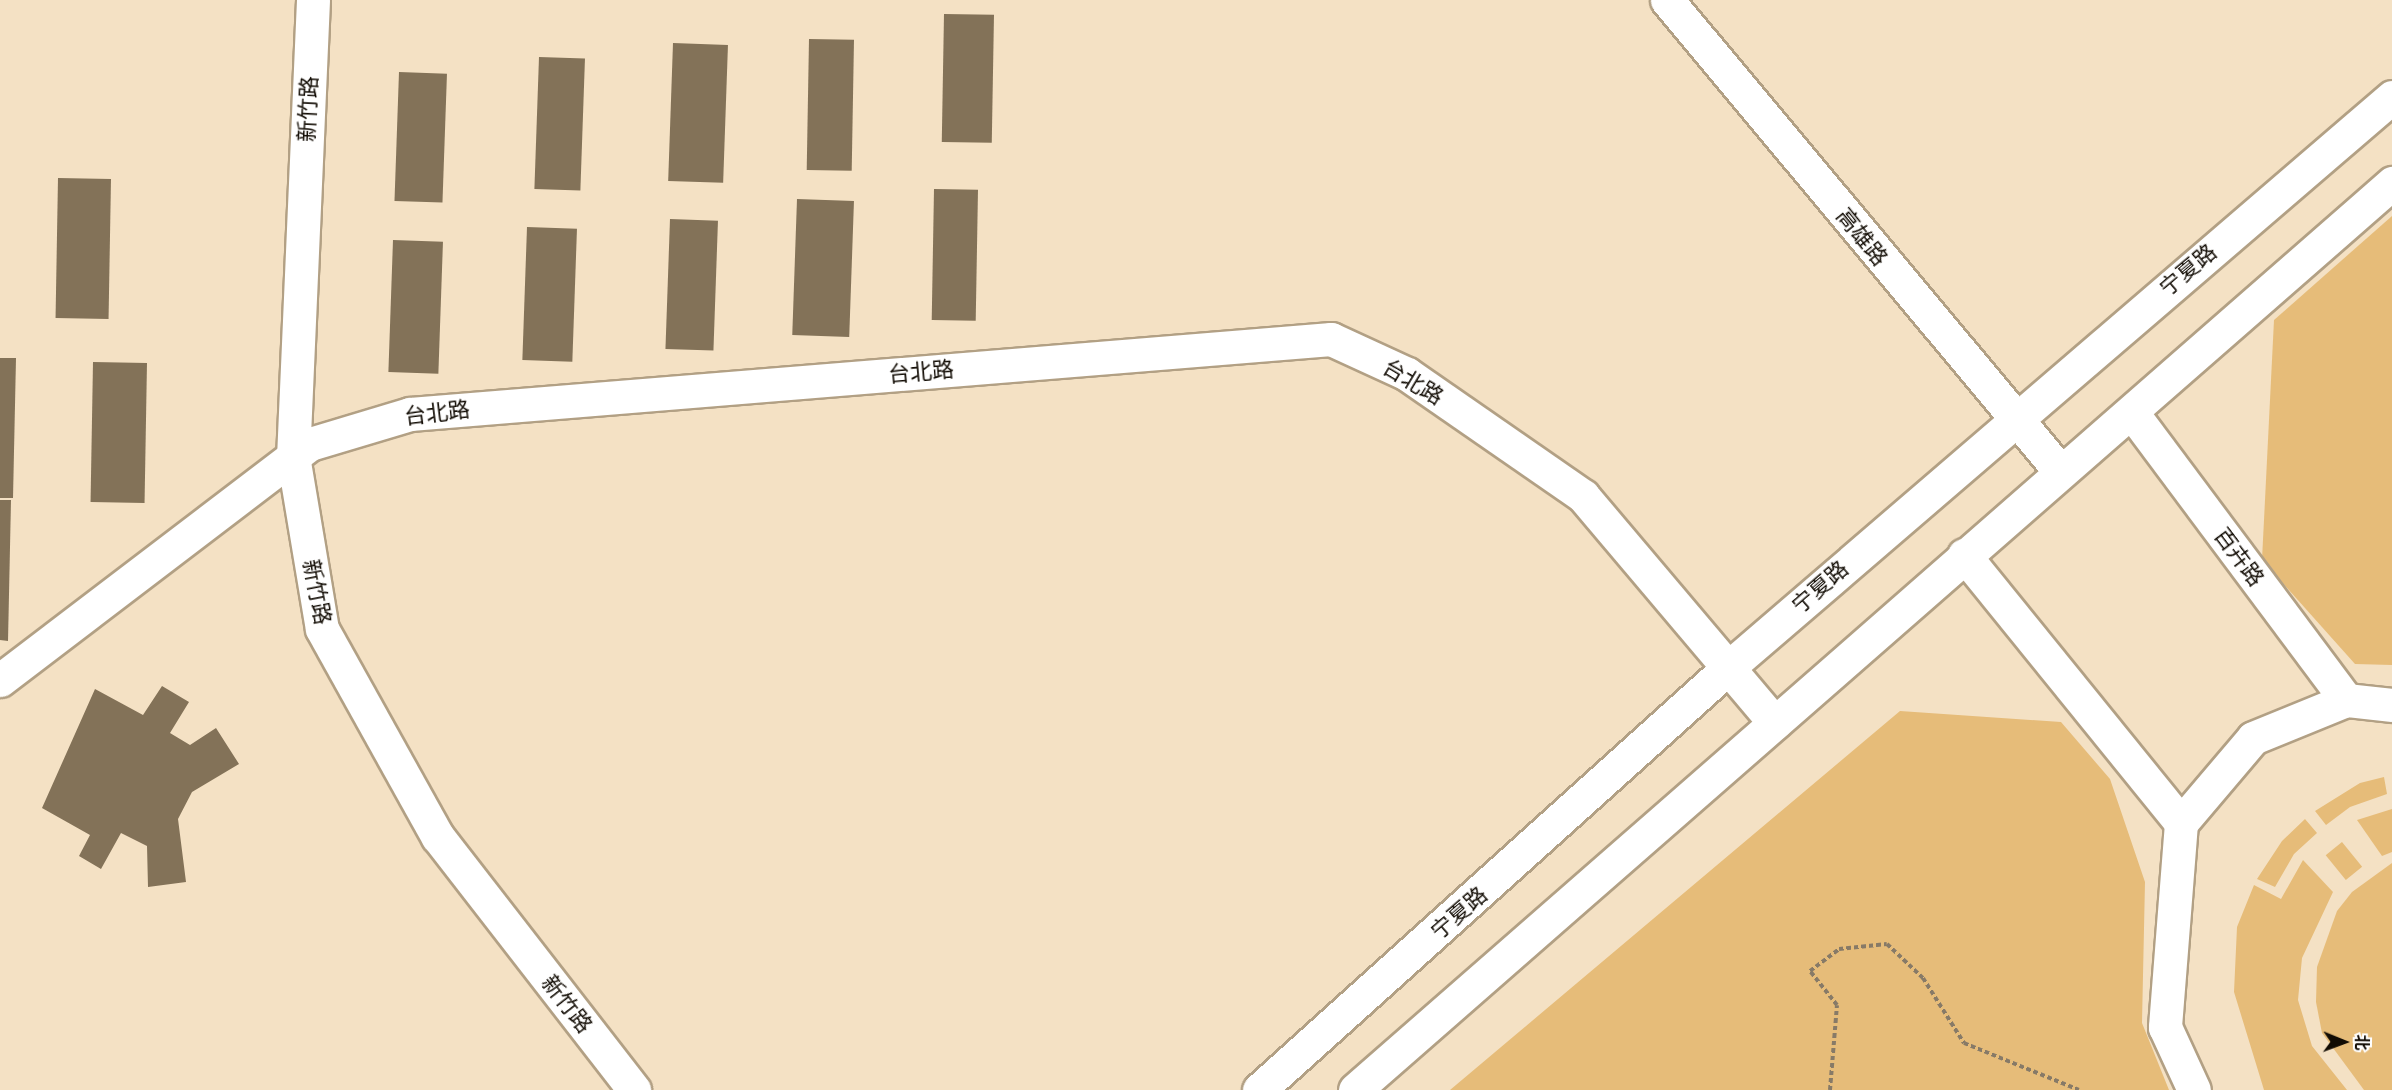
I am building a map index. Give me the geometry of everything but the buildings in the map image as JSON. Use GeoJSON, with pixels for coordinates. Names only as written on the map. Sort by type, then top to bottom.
{"type":"FeatureCollection","features":[{"type":"Feature","properties":{"kind":"street","name":"新竹路"},"geometry":{"type":"LineString","coordinates":[[313,0],[293,456],[322,629],[438,837],[634,1090]]}},
{"type":"Feature","properties":{"kind":"street","name":"高雄路"},"geometry":{"type":"LineString","coordinates":[[1667,0],[2012,419],[2060,471]]}},
{"type":"Feature","properties":{"kind":"street","name":"宁夏路"},"geometry":{"type":"LineString","coordinates":[[1259,1090],[1730,666],[2012,419],[2392,97]]}},
{"type":"Feature","properties":{"kind":"street"},"geometry":{"type":"LineString","coordinates":[[1355,1090],[2060,471],[2133,414],[2392,183]]}},
{"type":"Feature","properties":{"kind":"street","name":"台北路"},"geometry":{"type":"LineString","coordinates":[[0,680],[310,444],[410,414],[1332,339],[1407,374],[1583,496],[1730,666],[1775,723]]}},
{"type":"Feature","properties":{"kind":"street","name":"百卉路"},"geometry":{"type":"LineString","coordinates":[[2133,414],[2346,700]]}},
{"type":"Feature","properties":{"kind":"street"},"geometry":{"type":"LineString","coordinates":[[1964,555],[2181,822]]}},
{"type":"Feature","properties":{"kind":"street"},"geometry":{"type":"LineString","coordinates":[[2194,1090],[2166,1027],[2181,822],[2253,738],[2346,700],[2392,705]]}},
{"type":"Feature","properties":{"kind":"path"},"geometry":{"type":"LineString","coordinates":[[1830,1090],[1837,1005],[1810,971],[1839,950],[1887,945],[1923,978],[1964,1042],[2079,1090]]}},
{"type":"Feature","properties":{"kind":"shaded area"},"geometry":{"type":"Polygon","coordinates":[[[2392,216],[2392,665],[2355,664],[2262,560],[2274,320],[2392,216]]]}},
{"type":"Feature","properties":{"kind":"shaded area"},"geometry":{"type":"Polygon","coordinates":[[[1900,711],[2061,722],[2110,779],[2145,882],[2142,1023],[2169,1090],[1450,1090],[1900,711]]]}},
{"type":"Feature","properties":{"kind":"shaded area"},"geometry":{"type":"Polygon","coordinates":[[[2384,777],[2387,794],[2350,807],[2326,825],[2315,811],[2360,783],[2384,777]]]}},
{"type":"Feature","properties":{"kind":"shaded area"},"geometry":{"type":"Polygon","coordinates":[[[2392,809],[2392,852],[2382,856],[2357,820],[2392,809]]]}},
{"type":"Feature","properties":{"kind":"shaded area"},"geometry":{"type":"Polygon","coordinates":[[[2305,819],[2317,833],[2294,854],[2275,887],[2257,879],[2282,841],[2305,819]]]}},
{"type":"Feature","properties":{"kind":"shaded area"},"geometry":{"type":"Polygon","coordinates":[[[2342,842],[2362,867],[2346,880],[2326,855],[2342,842]]]}},
{"type":"Feature","properties":{"kind":"shaded area"},"geometry":{"type":"Polygon","coordinates":[[[2303,860],[2333,892],[2302,958],[2298,1000],[2312,1046],[2347,1090],[2264,1090],[2234,992],[2237,927],[2254,885],[2281,899],[2303,860]]]}},
{"type":"Feature","properties":{"kind":"shaded area"},"geometry":{"type":"Polygon","coordinates":[[[2392,863],[2392,1090],[2364,1090],[2322,1033],[2316,1002],[2317,967],[2337,911],[2352,892],[2392,863]]]}}]}
